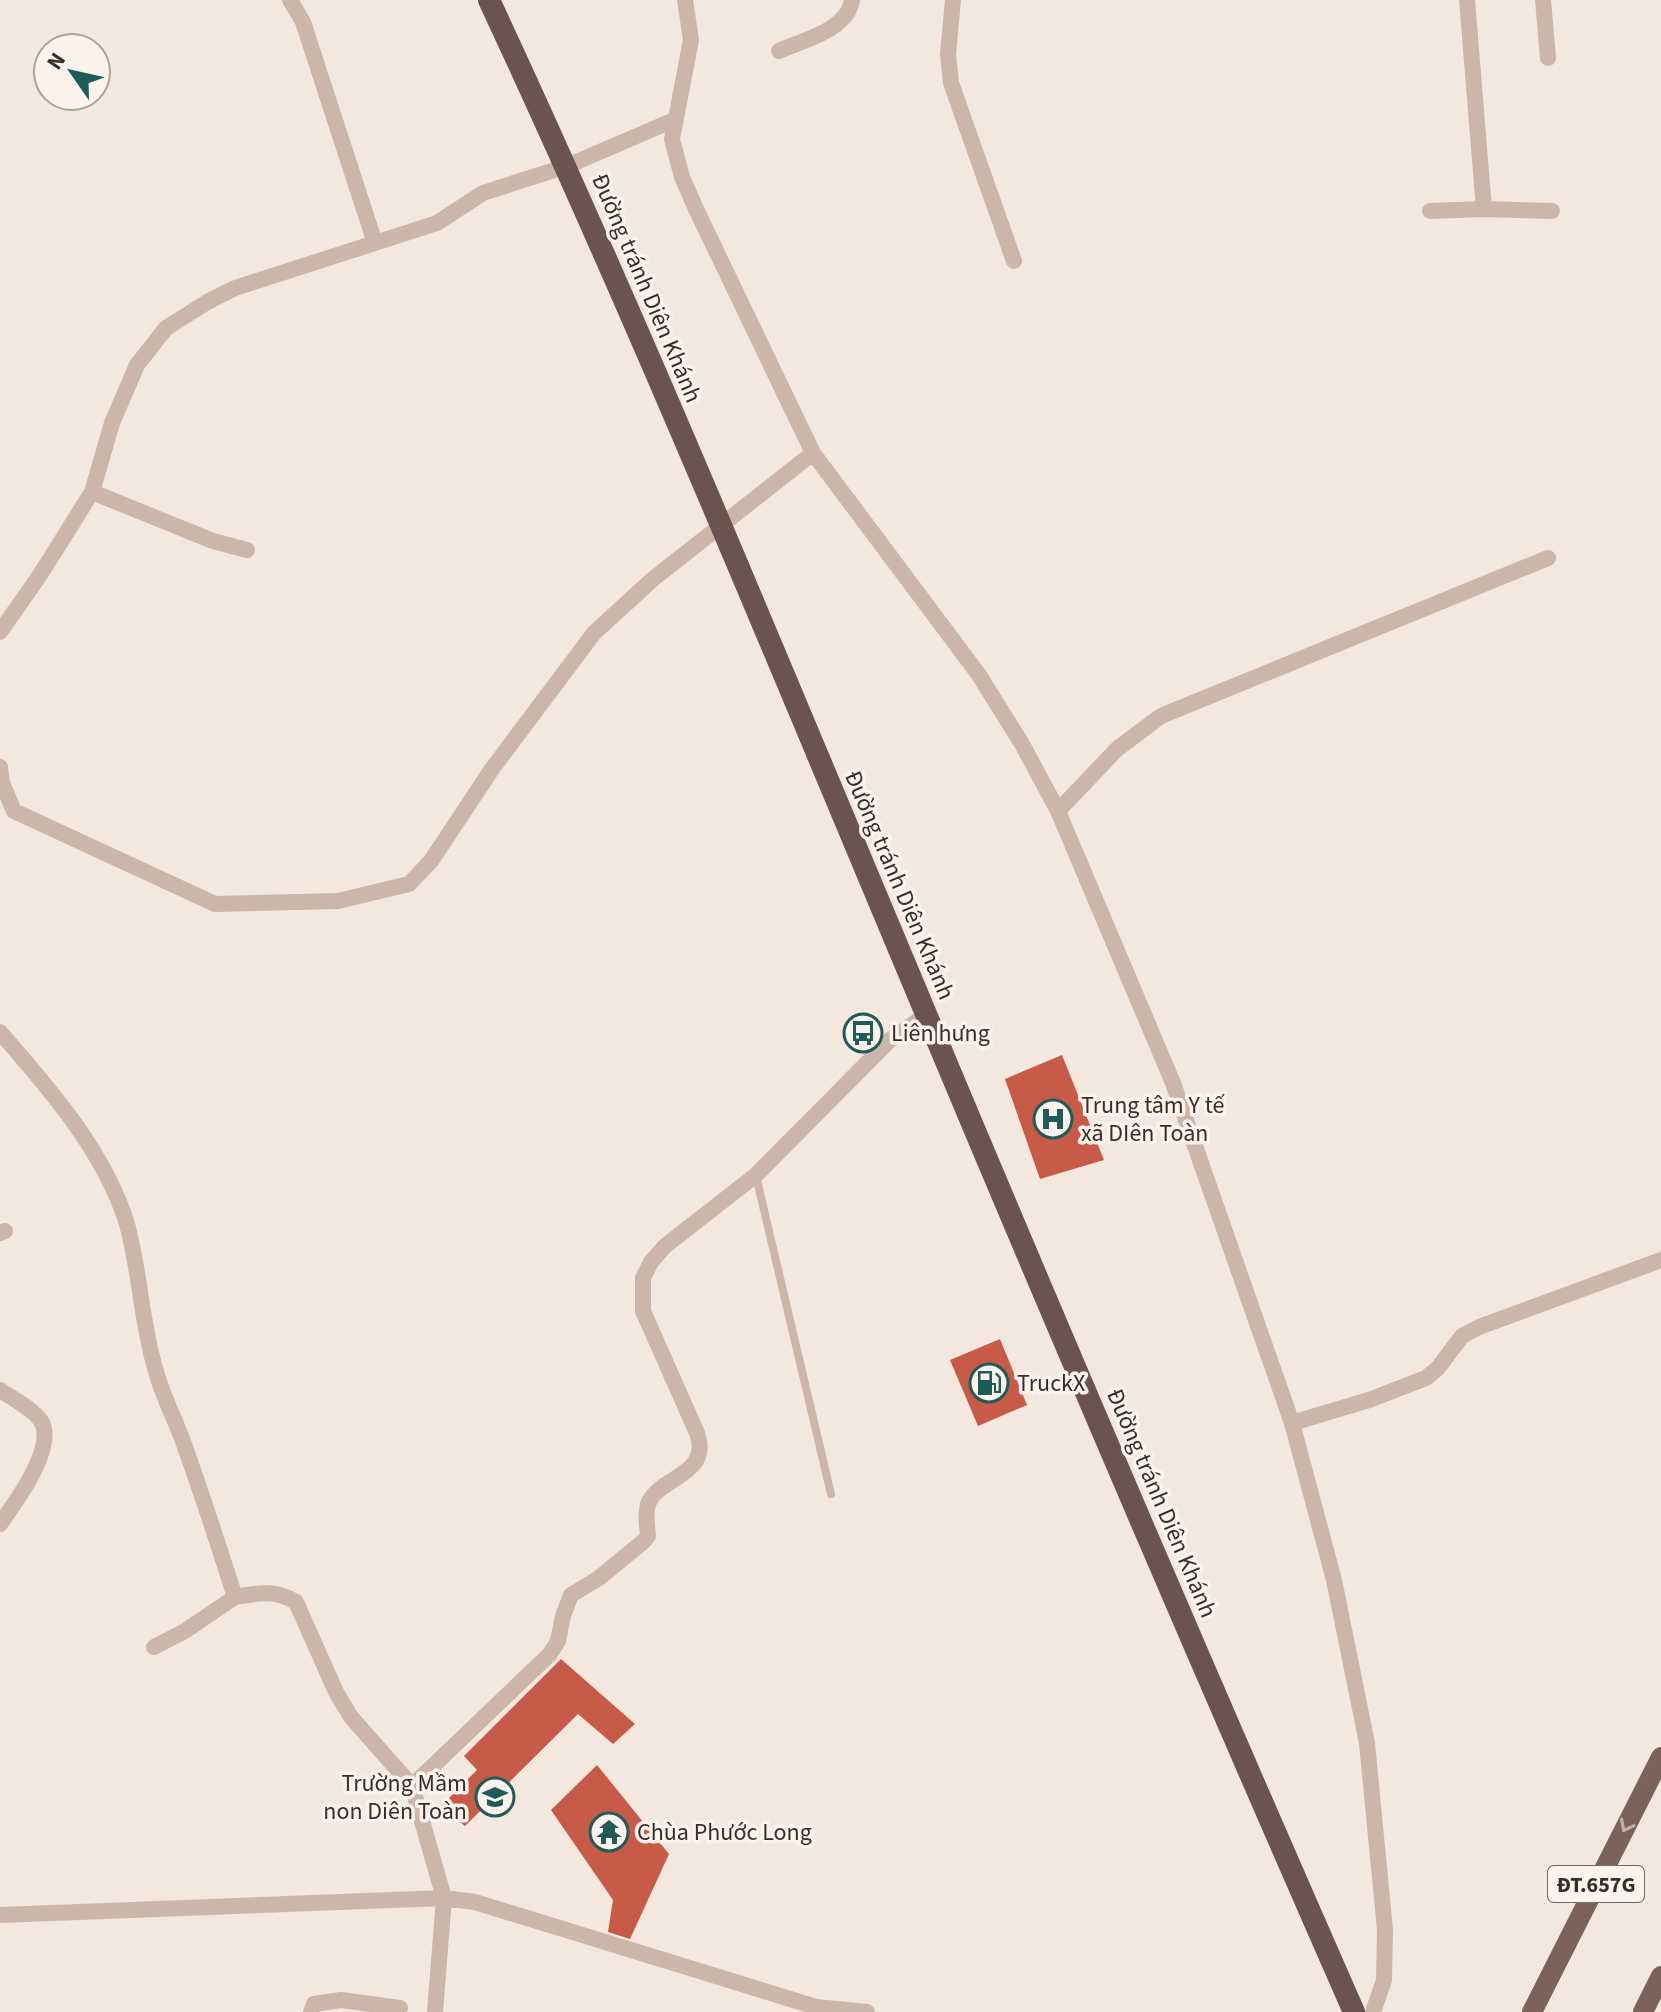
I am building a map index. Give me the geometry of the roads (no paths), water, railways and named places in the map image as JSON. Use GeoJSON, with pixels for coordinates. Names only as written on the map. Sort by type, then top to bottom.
{"type":"FeatureCollection","features":[{"type":"Feature","properties":{"kind":"highway","name":"Đường tránh Diên Khánh"},"geometry":{"type":"LineString","coordinates":[[489,0],[567,166],[721,524],[926,1015],[1354,2012]]}},
{"type":"Feature","properties":{"kind":"main road","name":"ĐT.657G"},"geometry":{"type":"LineString","coordinates":[[1532,2012],[1661,1757]]}},
{"type":"Feature","properties":{"kind":"main road"},"geometry":{"type":"LineString","coordinates":[[1643,2012],[1661,1976]]}},
{"type":"Feature","properties":{"kind":"street"},"geometry":{"type":"LineString","coordinates":[[290,0],[303,22],[375,243]]}},
{"type":"Feature","properties":{"kind":"street"},"geometry":{"type":"LineString","coordinates":[[685,0],[691,40],[672,139],[682,177],[813,453],[979,675],[1022,744],[1058,811],[1173,1083],[1292,1423],[1334,1580],[1367,1743],[1385,1930],[1384,1980],[1373,2012]]}},
{"type":"Feature","properties":{"kind":"street"},"geometry":{"type":"LineString","coordinates":[[779,51],[837,24],[847,14],[852,0]]}},
{"type":"Feature","properties":{"kind":"street"},"geometry":{"type":"LineString","coordinates":[[953,0],[948,54],[951,83],[1014,261]]}},
{"type":"Feature","properties":{"kind":"street"},"geometry":{"type":"LineString","coordinates":[[1467,0],[1484,209]]}},
{"type":"Feature","properties":{"kind":"street"},"geometry":{"type":"LineString","coordinates":[[1543,0],[1548,58]]}},
{"type":"Feature","properties":{"kind":"street"},"geometry":{"type":"LineString","coordinates":[[0,632],[92,492],[112,423],[137,365],[166,328],[235,288],[437,223],[483,193],[567,166],[674,120]]}},
{"type":"Feature","properties":{"kind":"street"},"geometry":{"type":"LineString","coordinates":[[1430,211],[1552,211]]}},
{"type":"Feature","properties":{"kind":"street"},"geometry":{"type":"LineString","coordinates":[[0,767],[2,783],[14,811],[215,904],[338,901],[409,884],[431,861],[492,769],[594,633],[653,579],[813,453]]}},
{"type":"Feature","properties":{"kind":"street"},"geometry":{"type":"LineString","coordinates":[[92,492],[213,541],[247,550]]}},
{"type":"Feature","properties":{"kind":"street"},"geometry":{"type":"LineString","coordinates":[[1058,811],[1117,749],[1139,729],[1161,716],[1548,558]]}},
{"type":"Feature","properties":{"kind":"street"},"geometry":{"type":"LineString","coordinates":[[412,1786],[550,1654],[558,1641],[571,1595],[599,1578],[644,1541],[648,1536],[646,1519],[651,1499],[695,1463],[700,1454],[701,1444],[697,1433],[643,1311],[643,1278],[651,1262],[665,1246],[756,1175],[890,1040],[926,1015]]}},
{"type":"Feature","properties":{"kind":"street"},"geometry":{"type":"LineString","coordinates":[[0,1032],[62,1107],[88,1145],[126,1222],[155,1368],[165,1402],[185,1445],[235,1597]]}},
{"type":"Feature","properties":{"kind":"street"},"geometry":{"type":"LineString","coordinates":[[1292,1423],[1369,1400],[1426,1378],[1438,1368],[1462,1336],[1479,1327],[1661,1260]]}},
{"type":"Feature","properties":{"kind":"street"},"geometry":{"type":"LineString","coordinates":[[0,1390],[41,1422],[45,1441],[42,1454],[0,1524]]}},
{"type":"Feature","properties":{"kind":"street"},"geometry":{"type":"LineString","coordinates":[[154,1647],[235,1597],[272,1592],[296,1602],[336,1692],[351,1717],[412,1786],[444,1898],[435,2012]]}},
{"type":"Feature","properties":{"kind":"street"},"geometry":{"type":"LineString","coordinates":[[0,1915],[444,1898],[475,1902],[816,2007],[867,2012]]}},
{"type":"Feature","properties":{"kind":"street"},"geometry":{"type":"LineString","coordinates":[[311,2012],[314,2004],[341,2000],[400,2008],[398,2012]]}},
{"type":"Feature","properties":{"kind":"lane"},"geometry":{"type":"LineString","coordinates":[[756,1175],[831,1494]]}},
{"type":"Feature","properties":{"kind":"place","name":"Liên hưng"},"geometry":{"type":"Point","coordinates":[863,1033]}},
{"type":"Feature","properties":{"kind":"place","name":"Trung tâm Y tế xã DIên Toàn"},"geometry":{"type":"Point","coordinates":[1053,1119]}},
{"type":"Feature","properties":{"kind":"place","name":"TruckX"},"geometry":{"type":"Point","coordinates":[989,1383]}},
{"type":"Feature","properties":{"kind":"place","name":"Trường Mầm non Diên Toàn"},"geometry":{"type":"Point","coordinates":[495,1797]}},
{"type":"Feature","properties":{"kind":"place","name":"Chùa Phước Long"},"geometry":{"type":"Point","coordinates":[609,1832]}}]}
